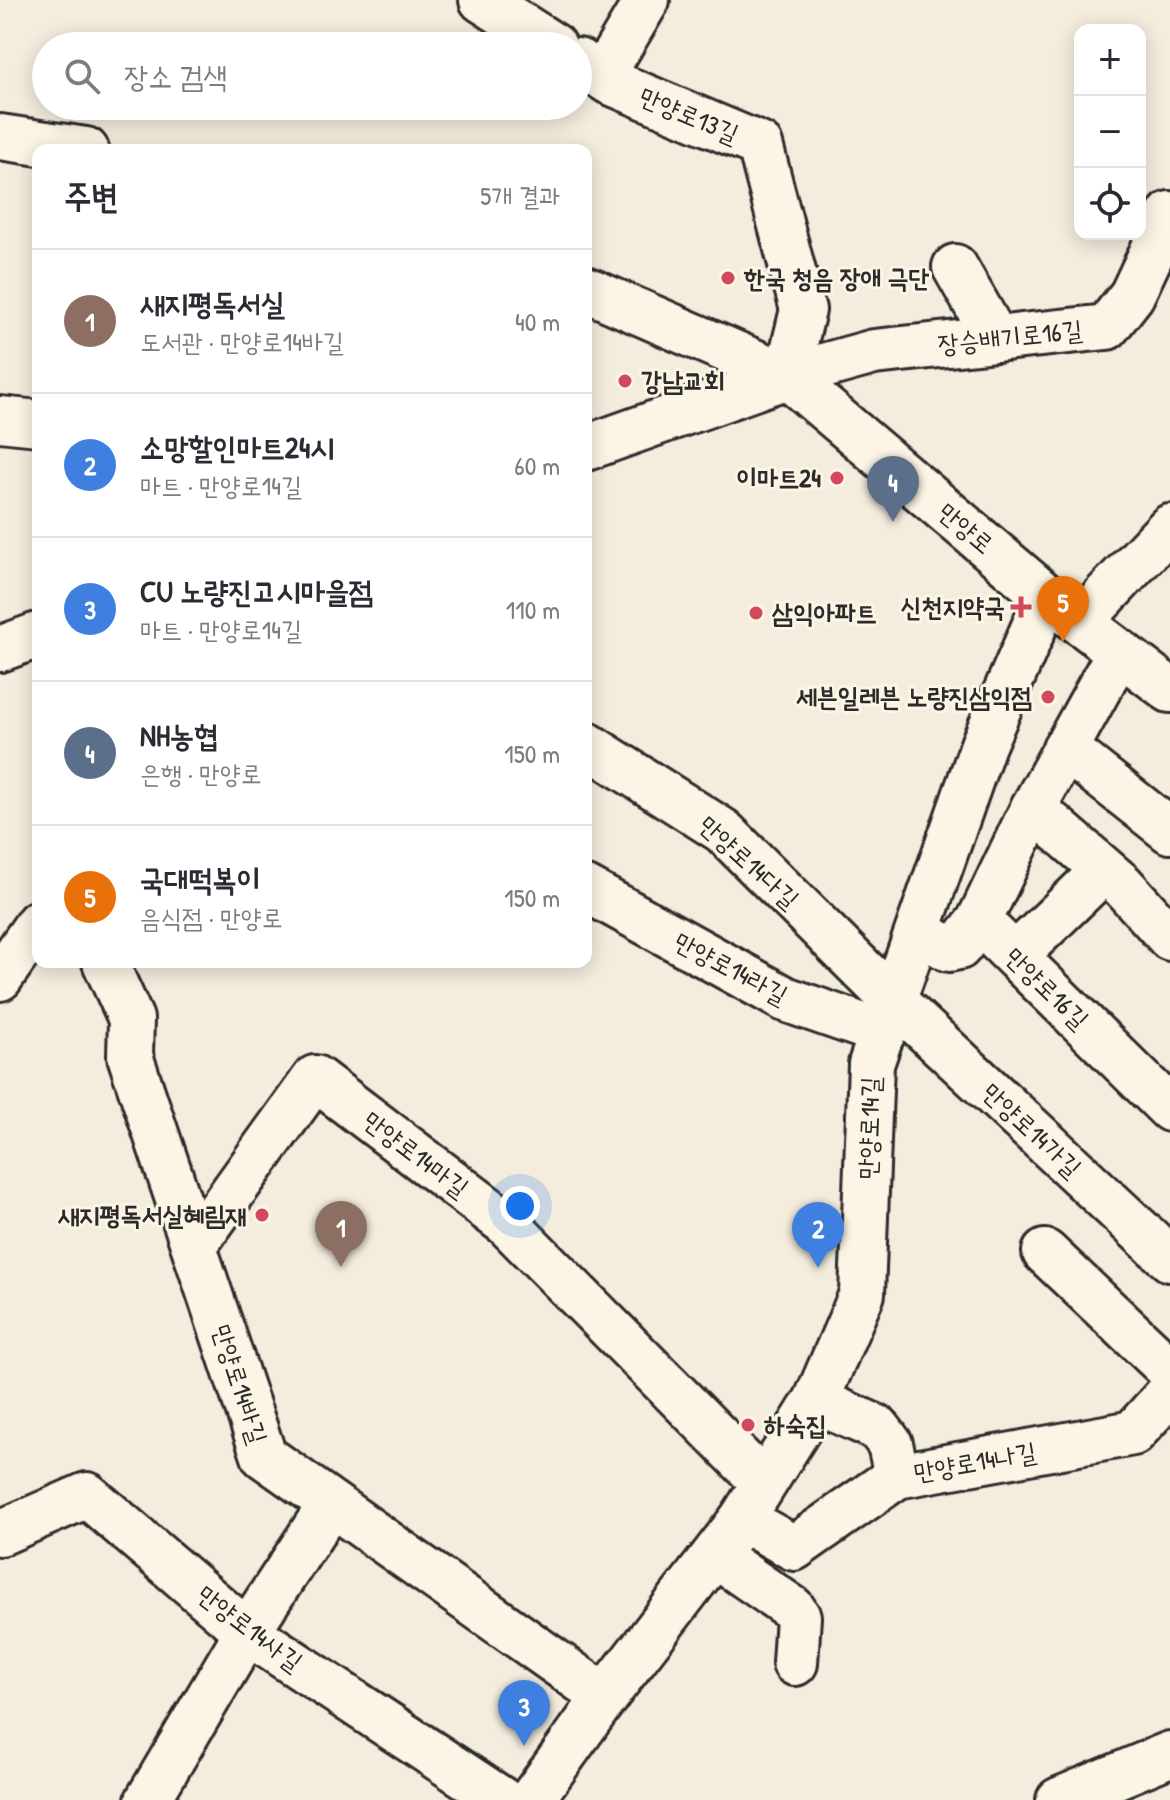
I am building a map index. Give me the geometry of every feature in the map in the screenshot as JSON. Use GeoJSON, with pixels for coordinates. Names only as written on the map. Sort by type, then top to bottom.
{"type":"FeatureCollection","features":[{"type":"Feature","properties":{"kind":"street"},"geometry":{"type":"LineString","coordinates":[[482,0],[532,32]]}},
{"type":"Feature","properties":{"kind":"street"},"geometry":{"type":"LineString","coordinates":[[592,67],[647,0]]}},
{"type":"Feature","properties":{"kind":"street","name":"만양로13길"},"geometry":{"type":"LineString","coordinates":[[592,70],[760,145],[803,310],[787,376]]}},
{"type":"Feature","properties":{"kind":"street"},"geometry":{"type":"LineString","coordinates":[[0,137],[46,144]]}},
{"type":"Feature","properties":{"kind":"street","name":"장승배기로16길"},"geometry":{"type":"LineString","coordinates":[[592,446],[787,376],[874,352],[1107,327],[1132,295],[1170,214]]}},
{"type":"Feature","properties":{"kind":"street"},"geometry":{"type":"LineString","coordinates":[[955,267],[996,339]]}},
{"type":"Feature","properties":{"kind":"street","name":"만양로"},"geometry":{"type":"LineString","coordinates":[[592,292],[787,376],[1064,609],[1170,690]]}},
{"type":"Feature","properties":{"kind":"street"},"geometry":{"type":"LineString","coordinates":[[0,419],[32,422]]}},
{"type":"Feature","properties":{"kind":"street"},"geometry":{"type":"LineString","coordinates":[[1064,609],[1170,527]]}},
{"type":"Feature","properties":{"kind":"street","name":"만양로14길"},"geometry":{"type":"LineString","coordinates":[[531,1800],[605,1697],[742,1519],[816,1401],[862,1294],[871,1064],[983,745],[1064,609]]}},
{"type":"Feature","properties":{"kind":"street"},"geometry":{"type":"LineString","coordinates":[[0,649],[32,637]]}},
{"type":"Feature","properties":{"kind":"street"},"geometry":{"type":"LineString","coordinates":[[919,932],[949,949],[959,947],[979,921],[1033,808],[1119,652]]}},
{"type":"Feature","properties":{"kind":"street","name":"만양로14다길"},"geometry":{"type":"LineString","coordinates":[[592,748],[723,831],[888,1017]]}},
{"type":"Feature","properties":{"kind":"street"},"geometry":{"type":"LineString","coordinates":[[1065,748],[1170,831]]}},
{"type":"Feature","properties":{"kind":"street"},"geometry":{"type":"LineString","coordinates":[[1033,808],[1114,878],[1170,938]]}},
{"type":"Feature","properties":{"kind":"street"},"geometry":{"type":"LineString","coordinates":[[1015,956],[1114,878],[1170,839]]}},
{"type":"Feature","properties":{"kind":"street","name":"만양로14라길"},"geometry":{"type":"LineString","coordinates":[[592,892],[785,999],[888,1017]]}},
{"type":"Feature","properties":{"kind":"street","name":"만양로16길"},"geometry":{"type":"LineString","coordinates":[[979,921],[1170,1109]]}},
{"type":"Feature","properties":{"kind":"street"},"geometry":{"type":"LineString","coordinates":[[0,978],[32,932]]}},
{"type":"Feature","properties":{"kind":"street","name":"만양로14바길"},"geometry":{"type":"LineString","coordinates":[[108,968],[131,1019],[130,1056],[264,1456],[605,1697]]}},
{"type":"Feature","properties":{"kind":"street","name":"만양로14가길"},"geometry":{"type":"LineString","coordinates":[[888,1017],[1170,1259]]}},
{"type":"Feature","properties":{"kind":"street","name":"만양로14마길"},"geometry":{"type":"LineString","coordinates":[[194,1246],[315,1078],[506,1223],[763,1482]]}},
{"type":"Feature","properties":{"kind":"street"},"geometry":{"type":"LineString","coordinates":[[1045,1252],[1170,1370]]}},
{"type":"Feature","properties":{"kind":"street","name":"만양로14나길"},"geometry":{"type":"LineString","coordinates":[[742,1519],[794,1548],[897,1476],[1133,1433],[1170,1392]]}},
{"type":"Feature","properties":{"kind":"street"},"geometry":{"type":"LineString","coordinates":[[816,1401],[878,1428],[890,1444],[897,1476]]}},
{"type":"Feature","properties":{"kind":"street","name":"만양로14사길"},"geometry":{"type":"LineString","coordinates":[[0,1533],[87,1495],[247,1632],[502,1800]]}},
{"type":"Feature","properties":{"kind":"street"},"geometry":{"type":"LineString","coordinates":[[148,1800],[247,1632],[331,1504]]}},
{"type":"Feature","properties":{"kind":"street"},"geometry":{"type":"LineString","coordinates":[[715,1555],[792,1608],[798,1617],[795,1663]]}},
{"type":"Feature","properties":{"kind":"street"},"geometry":{"type":"LineString","coordinates":[[1059,1800],[1170,1754]]}},
{"type":"Feature","properties":{"kind":"place","name":"한국 청음 장애 극단"},"geometry":{"type":"Point","coordinates":[728,278]}},
{"type":"Feature","properties":{"kind":"place","name":"강남교회"},"geometry":{"type":"Point","coordinates":[625,381]}},
{"type":"Feature","properties":{"kind":"place","name":"이마트24"},"geometry":{"type":"Point","coordinates":[837,478]}},
{"type":"Feature","properties":{"kind":"place","name":"NH농협"},"geometry":{"type":"Point","coordinates":[893,522]}},
{"type":"Feature","properties":{"kind":"place","name":"신천지약국"},"geometry":{"type":"Point","coordinates":[1021,607]}},
{"type":"Feature","properties":{"kind":"place","name":"삼익아파트"},"geometry":{"type":"Point","coordinates":[756,613]}},
{"type":"Feature","properties":{"kind":"place","name":"국대떡복이"},"geometry":{"type":"Point","coordinates":[1063,642]}},
{"type":"Feature","properties":{"kind":"place","name":"세븐일레븐 노량진삼익점"},"geometry":{"type":"Point","coordinates":[1048,697]}},
{"type":"Feature","properties":{"kind":"place","name":"새지평독서실혜림재"},"geometry":{"type":"Point","coordinates":[262,1215]}},
{"type":"Feature","properties":{"kind":"place","name":"새지평독서실"},"geometry":{"type":"Point","coordinates":[341,1267]}},
{"type":"Feature","properties":{"kind":"place","name":"소망할인마트24시"},"geometry":{"type":"Point","coordinates":[818,1268]}},
{"type":"Feature","properties":{"kind":"place","name":"하숙집"},"geometry":{"type":"Point","coordinates":[748,1425]}},
{"type":"Feature","properties":{"kind":"place","name":"CU 노량진고시마을점"},"geometry":{"type":"Point","coordinates":[524,1746]}}]}
